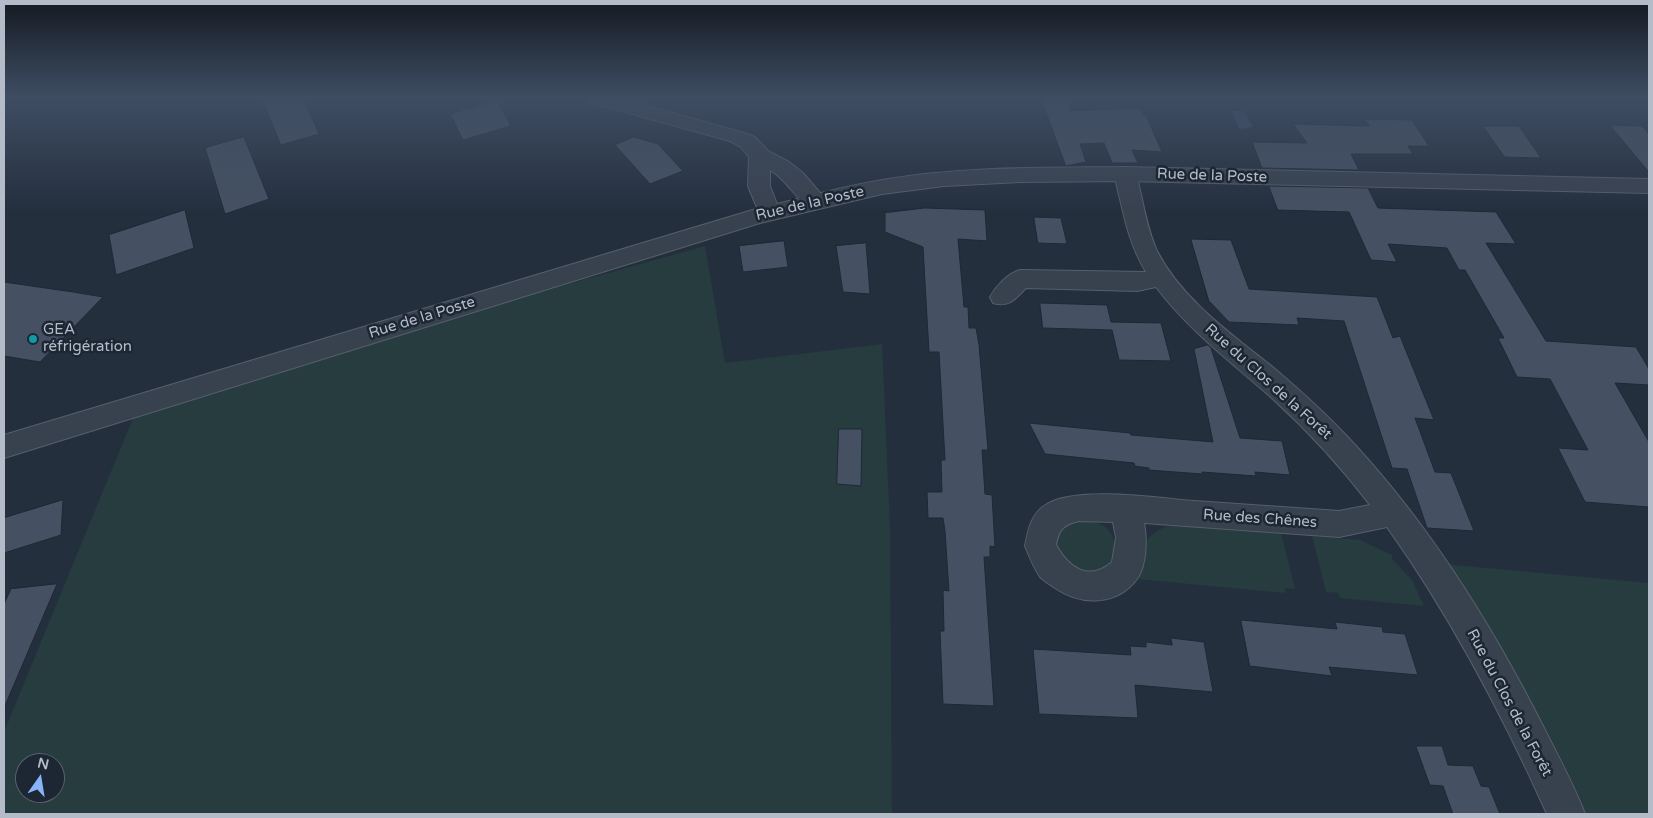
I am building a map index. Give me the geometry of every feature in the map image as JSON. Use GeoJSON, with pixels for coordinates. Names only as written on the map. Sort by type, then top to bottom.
{"type":"FeatureCollection","features":[{"type":"Feature","properties":{"kind":"street"},"geometry":{"type":"LineString","coordinates":[[736,136],[748,142],[760,156],[781,167],[795,178],[816,201]]}},
{"type":"Feature","properties":{"kind":"street"},"geometry":{"type":"LineString","coordinates":[[760,156],[759,186],[769,212]]}},
{"type":"Feature","properties":{"kind":"street","name":"Rue de la Poste"},"geometry":{"type":"LineString","coordinates":[[4,447],[769,212],[882,187],[944,179],[1029,175],[1125,174],[1649,186]]}},
{"type":"Feature","properties":{"kind":"street","name":"Rue du Clos de la Forêt"},"geometry":{"type":"LineString","coordinates":[[1125,174],[1137,232],[1162,278],[1191,312],[1284,392],[1324,431],[1393,512],[1428,558],[1480,646],[1519,718],[1566,814]]}},
{"type":"Feature","properties":{"kind":"street"},"geometry":{"type":"LineString","coordinates":[[1002,297],[1020,280],[1137,282],[1162,278]]}},
{"type":"Feature","properties":{"kind":"street","name":"Rue des Chênes"},"geometry":{"type":"LineString","coordinates":[[1126,509],[1339,524],[1393,512]]}},
{"type":"Feature","properties":{"kind":"green space"},"geometry":{"type":"Polygon","coordinates":[[[705,246],[725,363],[882,344],[890,528],[892,814],[4,814],[4,732],[133,418],[443,319],[705,246]]]}},
{"type":"Feature","properties":{"kind":"green space"},"geometry":{"type":"Polygon","coordinates":[[[1075,518],[1095,522],[1103,525],[1108,530],[1115,542],[1114,563],[1095,572],[1081,572],[1054,550],[1054,533],[1075,518]]]}},
{"type":"Feature","properties":{"kind":"green space"},"geometry":{"type":"Polygon","coordinates":[[[1173,525],[1281,533],[1295,589],[1285,588],[1285,593],[1136,579],[1142,551],[1149,538],[1155,532],[1173,525]]]}},
{"type":"Feature","properties":{"kind":"green space"},"geometry":{"type":"Polygon","coordinates":[[[1312,536],[1360,540],[1392,555],[1392,559],[1412,580],[1424,606],[1340,598],[1338,593],[1326,592],[1312,536]]]}},
{"type":"Feature","properties":{"kind":"green space"},"geometry":{"type":"Polygon","coordinates":[[[1443,564],[1649,583],[1649,814],[1579,814],[1561,772],[1443,564]]]}},
{"type":"Feature","properties":{"kind":"building"},"geometry":{"type":"Polygon","coordinates":[[[277,136],[311,136],[281,145],[277,136]]]}},
{"type":"Feature","properties":{"kind":"building"},"geometry":{"type":"Polygon","coordinates":[[[461,136],[476,136],[463,140],[461,136]]]}},
{"type":"Feature","properties":{"kind":"building"},"geometry":{"type":"Polygon","coordinates":[[[1055,136],[1155,136],[1162,152],[1132,150],[1138,163],[1112,163],[1104,143],[1080,144],[1086,162],[1066,166],[1055,136]]]}},
{"type":"Feature","properties":{"kind":"building"},"geometry":{"type":"Polygon","coordinates":[[[1302,136],[1423,136],[1429,146],[1408,146],[1413,154],[1351,154],[1359,170],[1262,168],[1252,142],[1307,143],[1302,136]]]}},
{"type":"Feature","properties":{"kind":"building"},"geometry":{"type":"Polygon","coordinates":[[[1490,136],[1526,136],[1541,158],[1505,157],[1490,136]]]}},
{"type":"Feature","properties":{"kind":"building"},"geometry":{"type":"Polygon","coordinates":[[[1619,136],[1649,136],[1649,172],[1619,136]]]}},
{"type":"Feature","properties":{"kind":"building"},"geometry":{"type":"Polygon","coordinates":[[[244,137],[269,199],[225,214],[205,148],[244,137]]]}},
{"type":"Feature","properties":{"kind":"building"},"geometry":{"type":"Polygon","coordinates":[[[634,137],[658,144],[683,171],[650,184],[615,145],[634,137]]]}},
{"type":"Feature","properties":{"kind":"building"},"geometry":{"type":"Polygon","coordinates":[[[1269,186],[1368,188],[1378,208],[1496,212],[1516,244],[1486,243],[1546,341],[1636,347],[1649,369],[1649,385],[1615,383],[1649,442],[1649,507],[1585,502],[1558,448],[1588,450],[1550,379],[1517,377],[1498,338],[1504,338],[1465,270],[1459,270],[1447,248],[1388,244],[1397,262],[1371,260],[1349,212],[1278,210],[1269,186]]]}},
{"type":"Feature","properties":{"kind":"building"},"geometry":{"type":"Polygon","coordinates":[[[925,208],[985,210],[987,241],[958,239],[964,307],[968,307],[969,328],[976,328],[979,345],[988,450],[982,450],[985,494],[992,495],[995,547],[990,546],[990,557],[984,557],[994,706],[943,704],[940,631],[944,631],[943,590],[949,591],[945,531],[943,518],[928,518],[927,492],[942,492],[941,460],[945,460],[939,352],[929,352],[923,247],[885,232],[885,213],[925,208]]]}},
{"type":"Feature","properties":{"kind":"building"},"geometry":{"type":"Polygon","coordinates":[[[185,210],[194,248],[116,275],[109,235],[185,210]]]}},
{"type":"Feature","properties":{"kind":"building"},"geometry":{"type":"Polygon","coordinates":[[[1034,217],[1061,218],[1067,244],[1038,243],[1034,217]]]}},
{"type":"Feature","properties":{"kind":"building"},"geometry":{"type":"Polygon","coordinates":[[[1191,239],[1231,240],[1249,289],[1377,297],[1393,338],[1400,336],[1434,420],[1415,418],[1435,472],[1451,473],[1474,531],[1427,528],[1407,469],[1392,468],[1344,321],[1297,318],[1299,325],[1229,322],[1209,301],[1191,239]]]}},
{"type":"Feature","properties":{"kind":"building"},"geometry":{"type":"Polygon","coordinates":[[[784,241],[788,267],[743,272],[739,246],[784,241]]]}},
{"type":"Feature","properties":{"kind":"building"},"geometry":{"type":"Polygon","coordinates":[[[866,243],[870,294],[843,292],[836,246],[866,243]]]}},
{"type":"Feature","properties":{"kind":"building","name":"GEA réfrigération"},"geometry":{"type":"Polygon","coordinates":[[[4,282],[103,297],[40,362],[4,356],[4,282]]]}},
{"type":"Feature","properties":{"kind":"building"},"geometry":{"type":"Polygon","coordinates":[[[1040,303],[1107,305],[1111,322],[1161,323],[1171,361],[1119,360],[1112,330],[1043,328],[1040,303]]]}},
{"type":"Feature","properties":{"kind":"building"},"geometry":{"type":"Polygon","coordinates":[[[1208,345],[1211,348],[1240,438],[1282,441],[1290,475],[1255,472],[1256,476],[1149,470],[1149,468],[1135,466],[1134,463],[1045,454],[1029,423],[1213,442],[1194,349],[1208,345]]]}},
{"type":"Feature","properties":{"kind":"building"},"geometry":{"type":"Polygon","coordinates":[[[839,429],[862,429],[861,486],[837,484],[839,429]]]}},
{"type":"Feature","properties":{"kind":"building"},"geometry":{"type":"Polygon","coordinates":[[[63,500],[61,535],[4,553],[4,518],[63,500]]]}},
{"type":"Feature","properties":{"kind":"building"},"geometry":{"type":"Polygon","coordinates":[[[57,584],[4,708],[4,604],[11,589],[57,584]]]}},
{"type":"Feature","properties":{"kind":"building"},"geometry":{"type":"Polygon","coordinates":[[[1241,620],[1337,629],[1335,622],[1382,627],[1383,632],[1405,634],[1418,675],[1329,667],[1332,676],[1250,666],[1241,620]]]}},
{"type":"Feature","properties":{"kind":"building"},"geometry":{"type":"Polygon","coordinates":[[[1171,638],[1204,642],[1213,692],[1135,685],[1138,718],[1039,714],[1033,649],[1131,655],[1130,646],[1146,647],[1146,642],[1172,645],[1171,638]]]}},
{"type":"Feature","properties":{"kind":"building"},"geometry":{"type":"Polygon","coordinates":[[[1416,746],[1442,746],[1448,765],[1473,766],[1481,786],[1489,787],[1500,814],[1453,814],[1443,786],[1430,785],[1416,746]]]}},
{"type":"Feature","properties":{"kind":"place","name":"GEA réfrigération"},"geometry":{"type":"Point","coordinates":[33,339]}}]}
